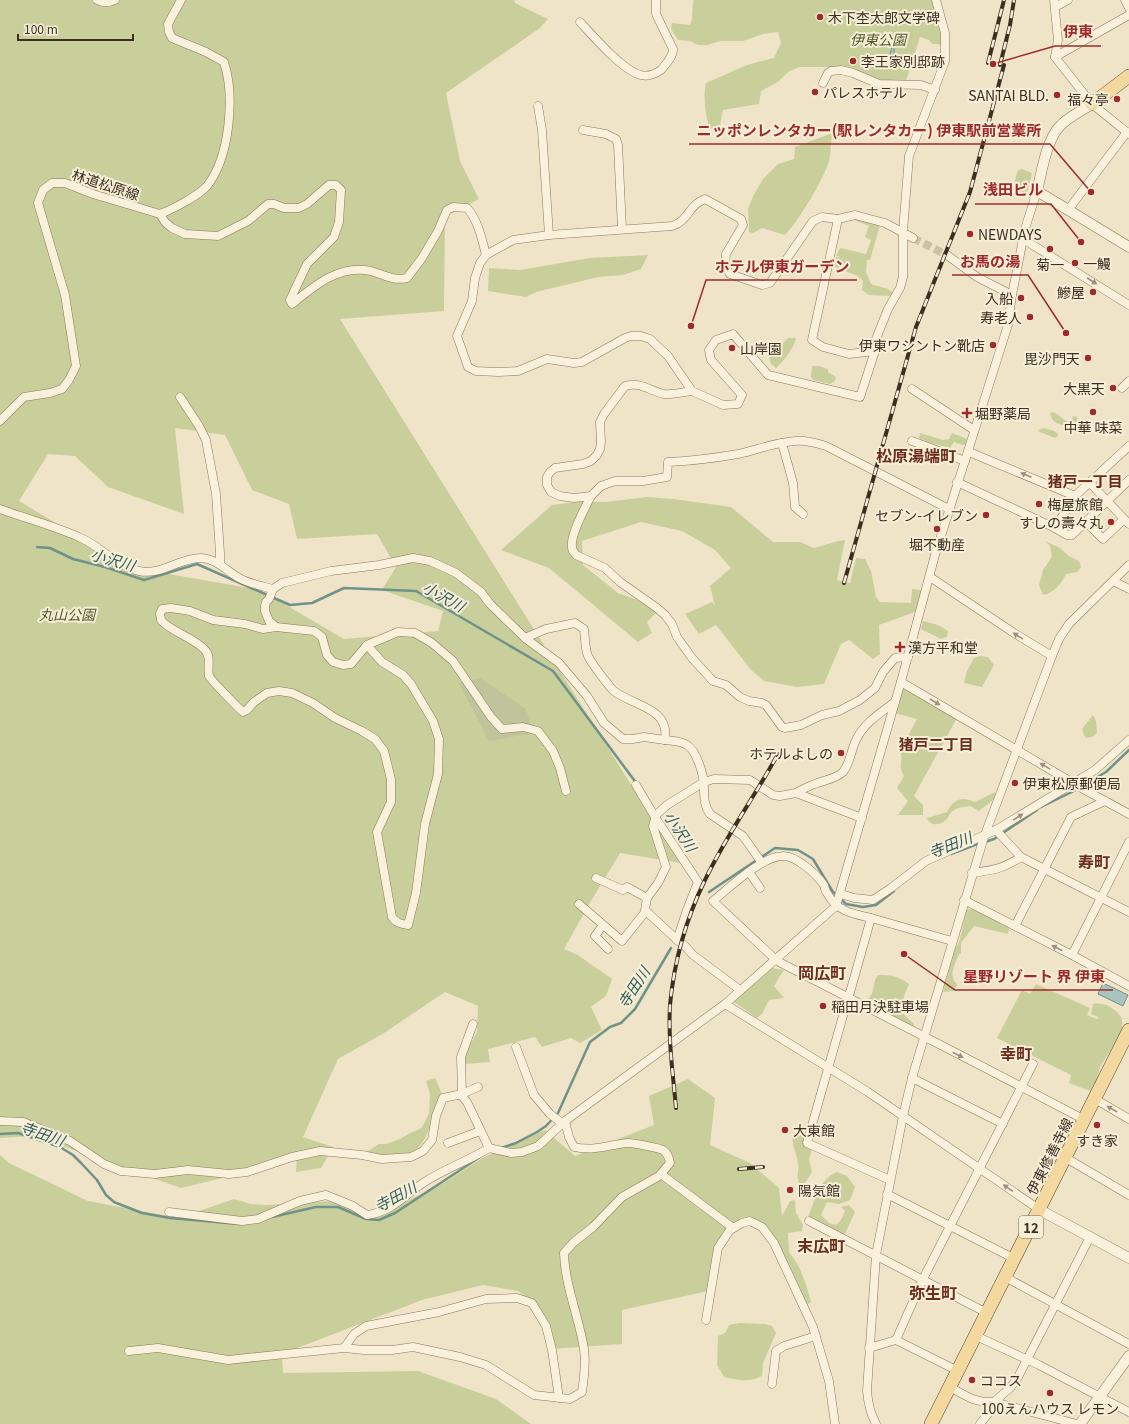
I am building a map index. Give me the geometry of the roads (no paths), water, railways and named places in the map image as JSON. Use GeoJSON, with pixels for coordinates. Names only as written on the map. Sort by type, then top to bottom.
{"type":"FeatureCollection","features":[{"type":"Feature","properties":{"kind":"main road"},"geometry":{"type":"LineString","coordinates":[[1092,104],[1129,76]]}},
{"type":"Feature","properties":{"kind":"main road","name":"伊東修善寺線"},"geometry":{"type":"LineString","coordinates":[[931,1424],[1095,1099],[1125,1045],[1129,1030]]}},
{"type":"Feature","properties":{"kind":"street"},"geometry":{"type":"LineString","coordinates":[[97,0],[102,3],[112,2],[115,0]]}},
{"type":"Feature","properties":{"kind":"street"},"geometry":{"type":"LineString","coordinates":[[181,0],[168,24],[169,32],[172,38],[206,52],[224,62],[228,80],[230,110],[228,133],[215,174],[206,187],[179,206],[160,214],[165,222],[172,228],[185,234],[218,236],[248,220],[268,204],[274,204],[284,208],[299,208],[307,204],[330,185],[336,185],[341,190],[339,222],[334,237],[307,264],[290,300],[292,304],[317,284],[332,275],[346,270],[371,271],[398,280],[407,278],[422,258],[438,231],[447,210],[453,207],[467,208],[472,213],[480,232],[486,255]]}},
{"type":"Feature","properties":{"kind":"street"},"geometry":{"type":"LineString","coordinates":[[580,22],[621,64],[639,75],[655,74],[665,66],[673,53],[673,49],[656,14],[656,0]]}},
{"type":"Feature","properties":{"kind":"street"},"geometry":{"type":"LineString","coordinates":[[591,496],[574,498],[560,496],[551,492],[547,485],[547,478],[550,472],[555,468],[583,464],[591,461],[597,455],[601,442],[600,422],[604,414],[625,386],[636,384],[664,394],[692,391],[723,405],[738,404],[742,395],[711,360],[709,350],[716,340],[733,334],[768,375],[860,397],[875,351],[876,339],[888,309],[900,288],[903,277],[903,231],[909,156],[945,61],[945,33],[936,0]]}},
{"type":"Feature","properties":{"kind":"street"},"geometry":{"type":"LineString","coordinates":[[1068,0],[1055,4],[1058,40],[1055,57],[1092,104],[1128,131],[1068,210]]}},
{"type":"Feature","properties":{"kind":"street"},"geometry":{"type":"LineString","coordinates":[[1125,0],[1129,8]]}},
{"type":"Feature","properties":{"kind":"street"},"geometry":{"type":"LineString","coordinates":[[1055,57],[1129,15]]}},
{"type":"Feature","properties":{"kind":"street"},"geometry":{"type":"LineString","coordinates":[[823,83],[828,73],[831,71],[841,70],[853,73],[879,84],[921,85],[934,90]]}},
{"type":"Feature","properties":{"kind":"street"},"geometry":{"type":"LineString","coordinates":[[169,1212],[242,1221],[258,1219],[300,1201],[326,1195],[353,1206],[367,1215],[392,1207],[423,1183],[490,1148],[511,1153],[522,1152],[538,1146],[564,1122],[725,1004],[836,906],[949,509],[957,482],[969,452],[974,430],[1008,325],[1023,238],[1052,137],[1066,120],[1092,104]]}},
{"type":"Feature","properties":{"kind":"street"},"geometry":{"type":"LineString","coordinates":[[538,106],[542,130],[549,235]]}},
{"type":"Feature","properties":{"kind":"street"},"geometry":{"type":"LineString","coordinates":[[583,130],[606,134],[616,139],[618,145],[622,229]]}},
{"type":"Feature","properties":{"kind":"street","name":"林道松原線"},"geometry":{"type":"LineString","coordinates":[[0,421],[24,397],[50,393],[62,389],[69,380],[76,366],[65,295],[38,203],[43,190],[52,183],[65,182],[94,194],[160,214]]}},
{"type":"Feature","properties":{"kind":"street"},"geometry":{"type":"LineString","coordinates":[[1037,191],[1129,247]]}},
{"type":"Feature","properties":{"kind":"street"},"geometry":{"type":"LineString","coordinates":[[692,391],[668,356],[650,339],[641,336],[625,338],[586,360],[574,363],[547,360],[518,371],[498,372],[476,371],[468,367],[457,336],[472,301],[480,263],[486,255],[513,240],[549,235],[672,226],[680,224],[697,202],[705,199],[741,219],[743,225],[726,254],[725,266],[730,274],[762,285],[770,283],[812,221],[822,218],[838,219],[856,215],[885,223],[903,231],[913,238]]}},
{"type":"Feature","properties":{"kind":"street"},"geometry":{"type":"LineString","coordinates":[[838,219],[812,340],[823,347],[849,354],[875,351]]}},
{"type":"Feature","properties":{"kind":"street"},"geometry":{"type":"LineString","coordinates":[[1023,238],[1129,305]]}},
{"type":"Feature","properties":{"kind":"street"},"geometry":{"type":"LineString","coordinates":[[947,255],[977,277],[1012,295]]}},
{"type":"Feature","properties":{"kind":"street"},"geometry":{"type":"LineString","coordinates":[[1122,388],[1129,381]]}},
{"type":"Feature","properties":{"kind":"street"},"geometry":{"type":"LineString","coordinates":[[912,389],[974,430]]}},
{"type":"Feature","properties":{"kind":"street"},"geometry":{"type":"LineString","coordinates":[[180,397],[199,426],[206,440],[216,494],[220,564]]}},
{"type":"Feature","properties":{"kind":"street"},"geometry":{"type":"LineString","coordinates":[[908,657],[895,658],[883,672],[875,688],[869,694],[850,706],[839,711],[822,715],[801,725],[782,727],[766,705],[740,697],[726,685],[713,681],[692,658],[677,637],[672,624],[665,615],[620,582],[605,568],[576,555],[573,552],[572,542],[580,517],[591,496],[601,486],[615,481],[643,481],[667,477],[668,462],[701,460],[739,454],[796,441],[816,443],[826,446],[949,509]]}},
{"type":"Feature","properties":{"kind":"street"},"geometry":{"type":"LineString","coordinates":[[912,441],[965,461]]}},
{"type":"Feature","properties":{"kind":"street"},"geometry":{"type":"LineString","coordinates":[[782,443],[792,484],[795,507],[803,514]]}},
{"type":"Feature","properties":{"kind":"street"},"geometry":{"type":"LineString","coordinates":[[1055,528],[1075,496],[1129,446]]}},
{"type":"Feature","properties":{"kind":"street"},"geometry":{"type":"LineString","coordinates":[[969,452],[1075,496]]}},
{"type":"Feature","properties":{"kind":"street"},"geometry":{"type":"LineString","coordinates":[[957,482],[1067,535],[1072,535],[1129,480]]}},
{"type":"Feature","properties":{"kind":"street"},"geometry":{"type":"LineString","coordinates":[[1086,522],[1103,540],[1126,521],[1090,483]]}},
{"type":"Feature","properties":{"kind":"street"},"geometry":{"type":"LineString","coordinates":[[0,509],[82,538],[120,563],[139,571],[155,572],[189,560],[201,558],[215,561],[227,571],[241,579],[273,589]]}},
{"type":"Feature","properties":{"kind":"street"},"geometry":{"type":"LineString","coordinates":[[276,627],[269,621],[265,611],[266,602],[270,599],[273,589],[282,583],[331,571],[379,565],[412,558],[430,561],[456,573],[481,592],[490,604],[525,638],[559,664],[587,696],[604,723],[623,739],[644,737],[666,740],[686,744],[694,751],[704,782],[704,802],[706,809],[710,814],[743,836],[762,862]]}},
{"type":"Feature","properties":{"kind":"street"},"geometry":{"type":"LineString","coordinates":[[876,1424],[868,1402],[867,1391],[876,1255],[887,1194],[912,1078],[964,900],[984,837],[1059,640],[1069,624],[1129,565]]}},
{"type":"Feature","properties":{"kind":"street"},"geometry":{"type":"LineString","coordinates":[[930,577],[1014,633],[1052,656]]}},
{"type":"Feature","properties":{"kind":"street"},"geometry":{"type":"LineString","coordinates":[[1113,581],[1129,589]]}},
{"type":"Feature","properties":{"kind":"street"},"geometry":{"type":"LineString","coordinates":[[367,645],[382,662],[403,675],[411,684],[433,721],[439,739],[438,774],[425,824],[416,893],[408,924],[401,924],[392,917],[377,832],[391,802],[391,780],[384,751],[375,739],[335,718],[313,703],[292,693],[279,691],[266,693],[243,712],[212,682],[209,675],[209,662],[206,651],[198,643],[167,625],[161,619],[160,614],[162,609],[170,608],[190,611],[213,620],[245,624],[263,629],[276,627],[314,631],[322,637],[327,655],[330,659],[343,665],[351,664],[367,645],[398,632],[415,633],[432,643],[453,661],[491,717],[502,729],[523,727],[538,731],[553,750],[560,768],[566,791]]}},
{"type":"Feature","properties":{"kind":"street"},"geometry":{"type":"LineString","coordinates":[[525,638],[546,629],[575,623],[584,629],[588,657],[614,691],[652,710],[663,721],[666,740]]}},
{"type":"Feature","properties":{"kind":"street"},"geometry":{"type":"LineString","coordinates":[[901,682],[1018,749],[1085,790],[1129,814]]}},
{"type":"Feature","properties":{"kind":"street"},"geometry":{"type":"LineString","coordinates":[[740,990],[693,955],[646,911],[645,906],[647,898],[658,883],[666,867],[653,826],[657,814],[704,782],[714,780],[744,779],[754,782],[776,796],[783,796],[796,793],[815,784],[838,776],[847,766],[860,732],[876,716],[895,702]]}},
{"type":"Feature","properties":{"kind":"street"},"geometry":{"type":"LineString","coordinates":[[840,894],[854,898],[873,900],[926,861],[996,831],[1095,770],[1129,740]]}},
{"type":"Feature","properties":{"kind":"street"},"geometry":{"type":"LineString","coordinates":[[636,785],[657,814],[698,882],[677,940]]}},
{"type":"Feature","properties":{"kind":"street"},"geometry":{"type":"LineString","coordinates":[[796,793],[862,818]]}},
{"type":"Feature","properties":{"kind":"street"},"geometry":{"type":"LineString","coordinates":[[1015,926],[1071,817],[1105,801]]}},
{"type":"Feature","properties":{"kind":"street"},"geometry":{"type":"LineString","coordinates":[[996,831],[1021,857],[1129,912]]}},
{"type":"Feature","properties":{"kind":"street"},"geometry":{"type":"LineString","coordinates":[[1072,955],[1129,842]]}},
{"type":"Feature","properties":{"kind":"street"},"geometry":{"type":"LineString","coordinates":[[952,941],[850,913],[836,906],[827,893],[825,886],[817,876],[790,857],[781,856],[762,862],[713,901],[775,959],[1085,1120]]}},
{"type":"Feature","properties":{"kind":"street"},"geometry":{"type":"LineString","coordinates":[[972,873],[994,870],[1006,866],[1021,857]]}},
{"type":"Feature","properties":{"kind":"street"},"geometry":{"type":"LineString","coordinates":[[749,872],[760,888]]}},
{"type":"Feature","properties":{"kind":"street"},"geometry":{"type":"LineString","coordinates":[[596,878],[623,890],[627,887],[647,898]]}},
{"type":"Feature","properties":{"kind":"street"},"geometry":{"type":"LineString","coordinates":[[964,900],[1129,986]]}},
{"type":"Feature","properties":{"kind":"street"},"geometry":{"type":"LineString","coordinates":[[579,904],[622,941],[646,911]]}},
{"type":"Feature","properties":{"kind":"street"},"geometry":{"type":"LineString","coordinates":[[871,918],[808,1143],[890,1180]]}},
{"type":"Feature","properties":{"kind":"street"},"geometry":{"type":"LineString","coordinates":[[603,925],[595,936],[608,949]]}},
{"type":"Feature","properties":{"kind":"street"},"geometry":{"type":"LineString","coordinates":[[725,1004],[903,1116],[1040,1210],[1128,1256]]}},
{"type":"Feature","properties":{"kind":"street"},"geometry":{"type":"LineString","coordinates":[[473,1024],[461,1057],[461,1095],[467,1102],[480,1131],[490,1148]]}},
{"type":"Feature","properties":{"kind":"street"},"geometry":{"type":"LineString","coordinates":[[129,1351],[158,1348],[228,1360],[344,1348],[392,1350],[413,1347],[486,1365],[534,1395],[570,1399],[582,1392],[584,1351],[576,1311],[564,1268],[564,1253],[574,1242],[593,1227],[622,1197],[661,1174],[670,1163],[668,1156],[663,1150],[631,1142],[592,1149],[574,1147],[564,1122],[550,1114],[534,1095],[516,1047]]}},
{"type":"Feature","properties":{"kind":"street"},"geometry":{"type":"LineString","coordinates":[[896,1340],[923,1279],[1034,1064]]}},
{"type":"Feature","properties":{"kind":"street"},"geometry":{"type":"LineString","coordinates":[[912,1078],[1003,1124]]}},
{"type":"Feature","properties":{"kind":"street"},"geometry":{"type":"LineString","coordinates":[[0,1121],[23,1122],[70,1141],[104,1164],[121,1171],[155,1174],[188,1170],[229,1174],[247,1172],[292,1157],[320,1151],[362,1155],[382,1159],[411,1157],[423,1151],[432,1140],[436,1116],[443,1098],[462,1094],[478,1087]]}},
{"type":"Feature","properties":{"kind":"street"},"geometry":{"type":"LineString","coordinates":[[1095,1099],[1129,1119]]}},
{"type":"Feature","properties":{"kind":"street"},"geometry":{"type":"LineString","coordinates":[[448,1143],[480,1131]]}},
{"type":"Feature","properties":{"kind":"street"},"geometry":{"type":"LineString","coordinates":[[1066,1158],[1129,1195]]}},
{"type":"Feature","properties":{"kind":"street"},"geometry":{"type":"LineString","coordinates":[[661,1174],[733,1228]]}},
{"type":"Feature","properties":{"kind":"street"},"geometry":{"type":"LineString","coordinates":[[887,1194],[1015,1259]]}},
{"type":"Feature","properties":{"kind":"street"},"geometry":{"type":"LineString","coordinates":[[706,1320],[718,1248],[730,1230],[742,1223],[750,1221],[762,1227],[774,1243],[816,1336],[828,1381],[836,1424]]}},
{"type":"Feature","properties":{"kind":"street"},"geometry":{"type":"LineString","coordinates":[[809,1221],[987,1313]]}},
{"type":"Feature","properties":{"kind":"street"},"geometry":{"type":"LineString","coordinates":[[980,1424],[994,1402],[1011,1387],[1028,1360],[1090,1237]]}},
{"type":"Feature","properties":{"kind":"street"},"geometry":{"type":"LineString","coordinates":[[1005,1278],[1129,1344]]}},
{"type":"Feature","properties":{"kind":"street"},"geometry":{"type":"LineString","coordinates":[[344,1348],[354,1334],[366,1326],[439,1312],[486,1299],[517,1298],[532,1304],[546,1326],[552,1350],[559,1398]]}},
{"type":"Feature","properties":{"kind":"street"},"geometry":{"type":"LineString","coordinates":[[772,1384],[776,1351],[784,1346],[816,1336]]}},
{"type":"Feature","properties":{"kind":"street"},"geometry":{"type":"LineString","coordinates":[[976,1336],[1028,1360],[1129,1412]]}},
{"type":"Feature","properties":{"kind":"street"},"geometry":{"type":"LineString","coordinates":[[869,1348],[896,1340],[958,1371]]}},
{"type":"Feature","properties":{"kind":"street"},"geometry":{"type":"LineString","coordinates":[[1080,1424],[1129,1356]]}},
{"type":"Feature","properties":{"kind":"street"},"geometry":{"type":"LineString","coordinates":[[950,1388],[973,1400],[994,1402],[1077,1424]]}},
{"type":"Feature","properties":{"kind":"water"},"geometry":{"type":"Polygon","coordinates":[[[892,47],[894,48],[894,57],[898,57],[899,61],[892,69],[888,68],[892,47]]]}},
{"type":"Feature","properties":{"kind":"water"},"geometry":{"type":"Polygon","coordinates":[[[1103,983],[1128,995],[1123,1006],[1098,994],[1103,983]]]}},
{"type":"Feature","properties":{"kind":"waterway","name":"小沢川"},"geometry":{"type":"LineString","coordinates":[[37,547],[50,548],[73,559],[105,567],[144,580],[197,564],[290,605],[312,603],[344,588],[416,591],[553,671],[637,784]]}},
{"type":"Feature","properties":{"kind":"waterway","name":"寺田川"},"geometry":{"type":"LineString","coordinates":[[1082,786],[1106,772],[1129,750]]}},
{"type":"Feature","properties":{"kind":"waterway","name":"寺田川"},"geometry":{"type":"LineString","coordinates":[[1041,807],[1078,789]]}},
{"type":"Feature","properties":{"kind":"waterway","name":"寺田川"},"geometry":{"type":"LineString","coordinates":[[985,842],[994,839],[1037,810]]}},
{"type":"Feature","properties":{"kind":"waterway","name":"寺田川"},"geometry":{"type":"LineString","coordinates":[[951,854],[980,843]]}},
{"type":"Feature","properties":{"kind":"waterway","name":"寺田川"},"geometry":{"type":"LineString","coordinates":[[709,892],[775,848],[798,850],[813,859],[833,892],[846,904],[863,907],[876,905],[894,891]]}},
{"type":"Feature","properties":{"kind":"waterway","name":"寺田川"},"geometry":{"type":"LineString","coordinates":[[501,1148],[516,1143],[537,1132],[546,1126],[558,1113],[590,1042],[610,1027],[621,1023],[635,1009],[671,948]]}},
{"type":"Feature","properties":{"kind":"waterway","name":"寺田川"},"geometry":{"type":"LineString","coordinates":[[0,1134],[18,1133],[60,1147],[73,1155],[81,1163],[97,1180],[106,1195],[114,1202],[142,1213],[170,1218],[239,1224]]}},
{"type":"Feature","properties":{"kind":"waterway","name":"寺田川"},"geometry":{"type":"LineString","coordinates":[[272,1217],[316,1207],[338,1207],[366,1219],[379,1220],[395,1213],[480,1157]]}},
{"type":"Feature","properties":{"kind":"tunnel"},"geometry":{"type":"LineString","coordinates":[[913,238],[947,255]]}},
{"type":"Feature","properties":{"kind":"railway"},"geometry":{"type":"LineString","coordinates":[[988,63],[1004,0]]}},
{"type":"Feature","properties":{"kind":"railway"},"geometry":{"type":"LineString","coordinates":[[1000,65],[1010,25],[1014,0]]}},
{"type":"Feature","properties":{"kind":"railway"},"geometry":{"type":"LineString","coordinates":[[844,583],[916,327],[970,192],[1004,65]]}},
{"type":"Feature","properties":{"kind":"railway"},"geometry":{"type":"LineString","coordinates":[[676,1108],[670,1044],[670,1005],[674,973],[682,941],[698,895],[713,864],[778,754]]}},
{"type":"Feature","properties":{"kind":"railway"},"geometry":{"type":"LineString","coordinates":[[739,1169],[763,1167]]}},
{"type":"Feature","properties":{"kind":"place","name":"木下杢太郎文学碑"},"geometry":{"type":"Point","coordinates":[820,17]}},
{"type":"Feature","properties":{"kind":"place","name":"李王家別邸跡"},"geometry":{"type":"Point","coordinates":[853,61]}},
{"type":"Feature","properties":{"kind":"place","name":"伊東"},"geometry":{"type":"Point","coordinates":[993,64]}},
{"type":"Feature","properties":{"kind":"place","name":"パレスホテル"},"geometry":{"type":"Point","coordinates":[815,92]}},
{"type":"Feature","properties":{"kind":"place","name":"SANTAI BLD."},"geometry":{"type":"Point","coordinates":[1057,95]}},
{"type":"Feature","properties":{"kind":"place","name":"福々亭"},"geometry":{"type":"Point","coordinates":[1117,99]}},
{"type":"Feature","properties":{"kind":"place","name":"ニッポンレンタカー(駅レンタカー) 伊東駅前営業所"},"geometry":{"type":"Point","coordinates":[1091,192]}},
{"type":"Feature","properties":{"kind":"place","name":"NEWDAYS"},"geometry":{"type":"Point","coordinates":[970,234]}},
{"type":"Feature","properties":{"kind":"place","name":"浅田ビル"},"geometry":{"type":"Point","coordinates":[1081,242]}},
{"type":"Feature","properties":{"kind":"place","name":"菊一"},"geometry":{"type":"Point","coordinates":[1050,249]}},
{"type":"Feature","properties":{"kind":"place","name":"一鰻"},"geometry":{"type":"Point","coordinates":[1075,263]}},
{"type":"Feature","properties":{"kind":"place","name":"鰺屋"},"geometry":{"type":"Point","coordinates":[1093,292]}},
{"type":"Feature","properties":{"kind":"place","name":"入船"},"geometry":{"type":"Point","coordinates":[1021,298]}},
{"type":"Feature","properties":{"kind":"place","name":"寿老人"},"geometry":{"type":"Point","coordinates":[1030,317]}},
{"type":"Feature","properties":{"kind":"place","name":"ホテル伊東ガーデン"},"geometry":{"type":"Point","coordinates":[691,326]}},
{"type":"Feature","properties":{"kind":"place","name":"お馬の湯"},"geometry":{"type":"Point","coordinates":[1066,333]}},
{"type":"Feature","properties":{"kind":"place","name":"伊東ワシントン靴店"},"geometry":{"type":"Point","coordinates":[993,345]}},
{"type":"Feature","properties":{"kind":"place","name":"山岸園"},"geometry":{"type":"Point","coordinates":[732,348]}},
{"type":"Feature","properties":{"kind":"place","name":"毘沙門天"},"geometry":{"type":"Point","coordinates":[1088,358]}},
{"type":"Feature","properties":{"kind":"place","name":"大黒天"},"geometry":{"type":"Point","coordinates":[1113,388]}},
{"type":"Feature","properties":{"kind":"place","name":"中華 味菜"},"geometry":{"type":"Point","coordinates":[1093,412]}},
{"type":"Feature","properties":{"kind":"place","name":"堀野薬局"},"geometry":{"type":"Point","coordinates":[967,413]}},
{"type":"Feature","properties":{"kind":"place","name":"梅屋旅館"},"geometry":{"type":"Point","coordinates":[1039,504]}},
{"type":"Feature","properties":{"kind":"place","name":"セブン-イレブン"},"geometry":{"type":"Point","coordinates":[986,515]}},
{"type":"Feature","properties":{"kind":"place","name":"すしの壽々丸"},"geometry":{"type":"Point","coordinates":[1111,522]}},
{"type":"Feature","properties":{"kind":"place","name":"堀不動産"},"geometry":{"type":"Point","coordinates":[937,529]}},
{"type":"Feature","properties":{"kind":"place","name":"漢方平和堂"},"geometry":{"type":"Point","coordinates":[900,647]}},
{"type":"Feature","properties":{"kind":"place","name":"ホテルよしの"},"geometry":{"type":"Point","coordinates":[841,753]}},
{"type":"Feature","properties":{"kind":"place","name":"伊東松原郵便局"},"geometry":{"type":"Point","coordinates":[1015,783]}},
{"type":"Feature","properties":{"kind":"place","name":"星野リゾート 界 伊東"},"geometry":{"type":"Point","coordinates":[904,954]}},
{"type":"Feature","properties":{"kind":"place","name":"稲田月決駐車場"},"geometry":{"type":"Point","coordinates":[823,1006]}},
{"type":"Feature","properties":{"kind":"place","name":"すき家"},"geometry":{"type":"Point","coordinates":[1097,1125]}},
{"type":"Feature","properties":{"kind":"place","name":"大東館"},"geometry":{"type":"Point","coordinates":[785,1130]}},
{"type":"Feature","properties":{"kind":"place","name":"陽気館"},"geometry":{"type":"Point","coordinates":[790,1190]}},
{"type":"Feature","properties":{"kind":"place","name":"ココス"},"geometry":{"type":"Point","coordinates":[972,1380]}},
{"type":"Feature","properties":{"kind":"place","name":"100えんハウス レモン"},"geometry":{"type":"Point","coordinates":[1050,1393]}},
{"type":"Feature","properties":{"kind":"district","name":"松原湯端町"},"geometry":{"type":"Point","coordinates":[916,455]}},
{"type":"Feature","properties":{"kind":"district","name":"猪戸一丁目"},"geometry":{"type":"Point","coordinates":[1085,480]}},
{"type":"Feature","properties":{"kind":"district","name":"猪戸二丁目"},"geometry":{"type":"Point","coordinates":[936,743]}},
{"type":"Feature","properties":{"kind":"district","name":"寿町"},"geometry":{"type":"Point","coordinates":[1094,861]}},
{"type":"Feature","properties":{"kind":"district","name":"岡広町"},"geometry":{"type":"Point","coordinates":[822,972]}},
{"type":"Feature","properties":{"kind":"district","name":"幸町"},"geometry":{"type":"Point","coordinates":[1016,1053]}},
{"type":"Feature","properties":{"kind":"district","name":"末広町"},"geometry":{"type":"Point","coordinates":[821,1245]}},
{"type":"Feature","properties":{"kind":"district","name":"弥生町"},"geometry":{"type":"Point","coordinates":[933,1292]}},
{"type":"Feature","properties":{"kind":"park label","name":"伊東公園"},"geometry":{"type":"Point","coordinates":[878,39]}},
{"type":"Feature","properties":{"kind":"park label","name":"丸山公園"},"geometry":{"type":"Point","coordinates":[67,614]}}]}
